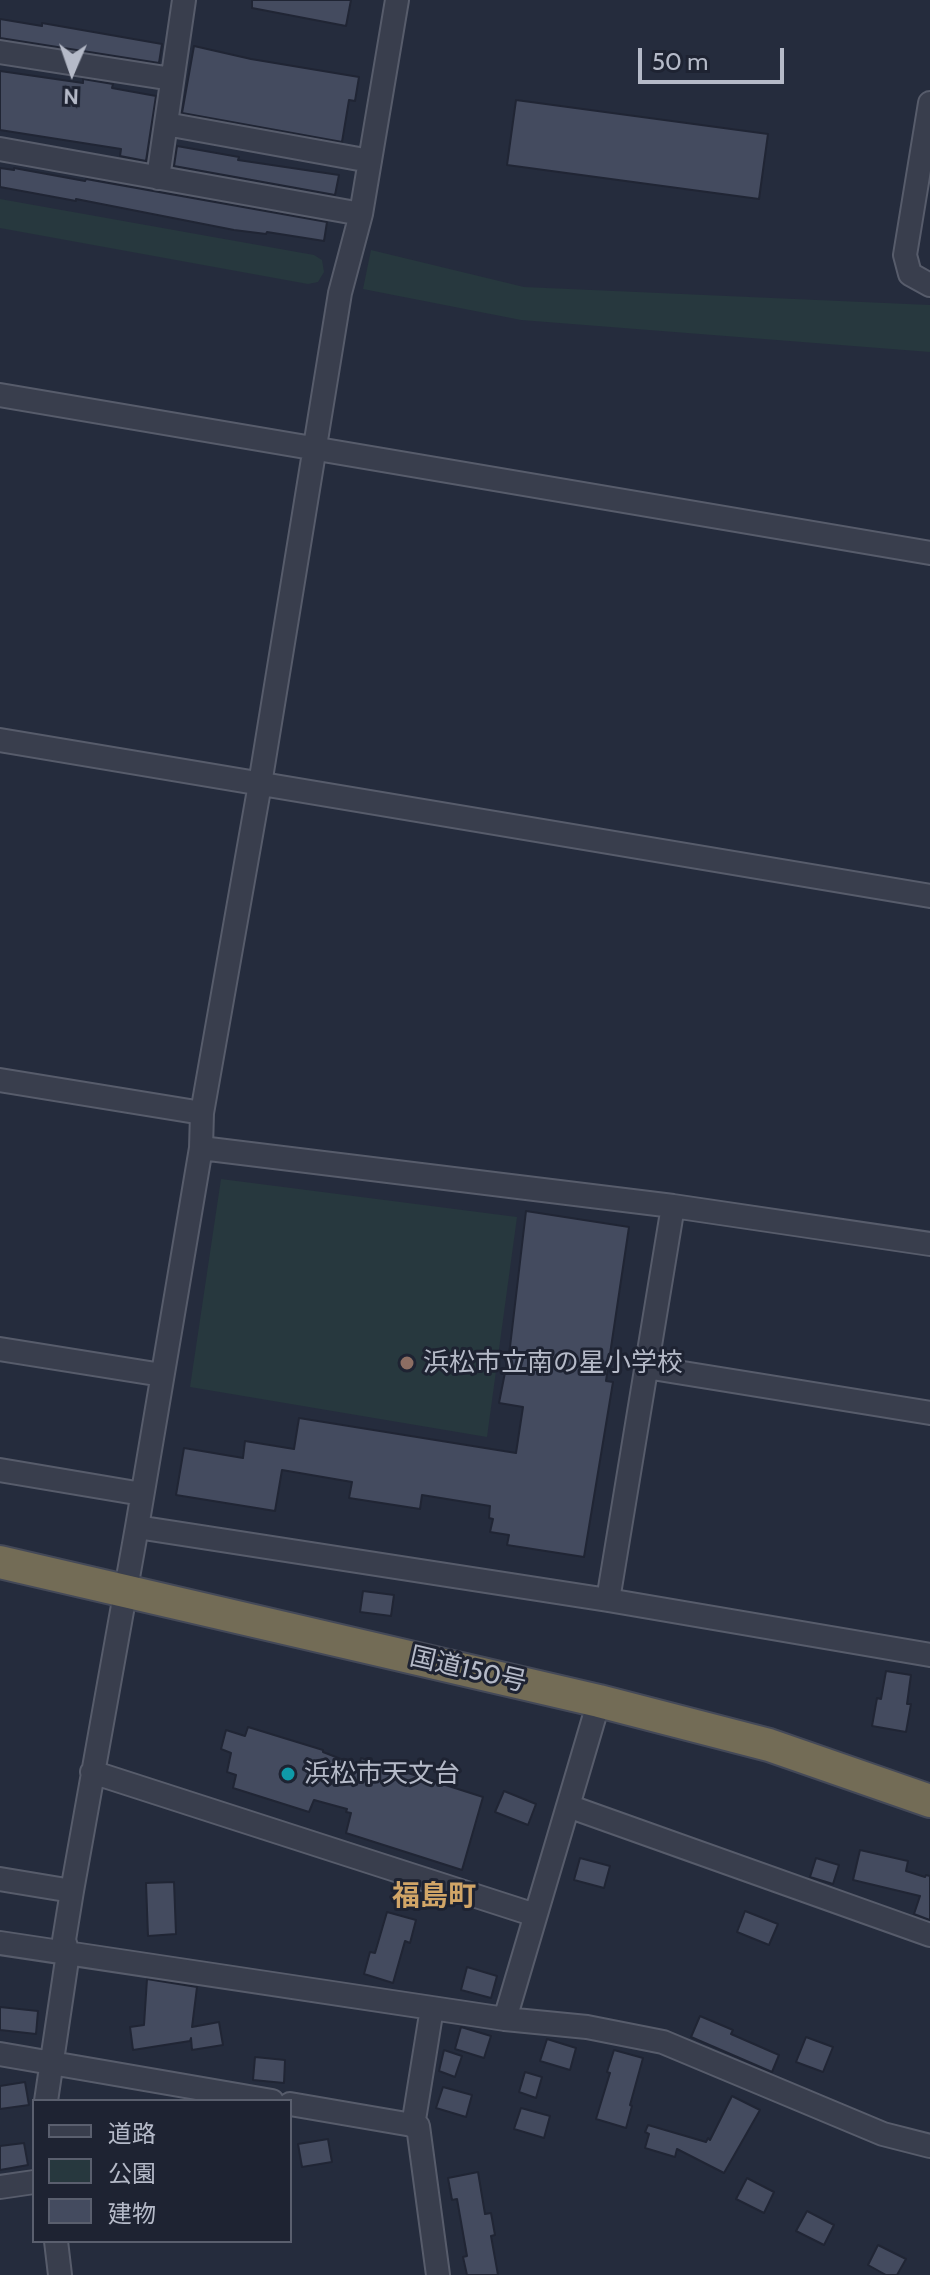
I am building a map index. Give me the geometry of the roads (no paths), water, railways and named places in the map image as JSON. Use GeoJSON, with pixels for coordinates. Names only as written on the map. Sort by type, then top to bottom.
{"type":"FeatureCollection","features":[{"type":"Feature","properties":{"kind":"highway","name":"国道150号"},"geometry":{"type":"LineString","coordinates":[[0,1562],[599,1701],[769,1745],[930,1801]]}},
{"type":"Feature","properties":{"kind":"street"},"geometry":{"type":"LineString","coordinates":[[158,178],[184,0]]}},
{"type":"Feature","properties":{"kind":"street"},"geometry":{"type":"LineString","coordinates":[[46,2099],[68,1953],[64,1940],[72,1891],[201,1148],[202,1113],[260,784],[340,293],[361,214],[397,0]]}},
{"type":"Feature","properties":{"kind":"street"},"geometry":{"type":"LineString","coordinates":[[0,52],[172,79]]}},
{"type":"Feature","properties":{"kind":"street"},"geometry":{"type":"LineString","coordinates":[[930,103],[905,255],[910,274],[930,285]]}},
{"type":"Feature","properties":{"kind":"street"},"geometry":{"type":"LineString","coordinates":[[166,124],[370,161]]}},
{"type":"Feature","properties":{"kind":"street"},"geometry":{"type":"LineString","coordinates":[[0,149],[361,214]]}},
{"type":"Feature","properties":{"kind":"street"},"geometry":{"type":"LineString","coordinates":[[0,395],[930,553]]}},
{"type":"Feature","properties":{"kind":"street"},"geometry":{"type":"LineString","coordinates":[[0,740],[930,896]]}},
{"type":"Feature","properties":{"kind":"street"},"geometry":{"type":"LineString","coordinates":[[0,1080],[202,1113]]}},
{"type":"Feature","properties":{"kind":"street"},"geometry":{"type":"LineString","coordinates":[[201,1148],[673,1206],[930,1244]]}},
{"type":"Feature","properties":{"kind":"street"},"geometry":{"type":"LineString","coordinates":[[608,1600],[673,1206]]}},
{"type":"Feature","properties":{"kind":"street"},"geometry":{"type":"LineString","coordinates":[[0,1349],[162,1375]]}},
{"type":"Feature","properties":{"kind":"street"},"geometry":{"type":"LineString","coordinates":[[646,1367],[930,1413]]}},
{"type":"Feature","properties":{"kind":"street"},"geometry":{"type":"LineString","coordinates":[[0,1470],[142,1494]]}},
{"type":"Feature","properties":{"kind":"street"},"geometry":{"type":"LineString","coordinates":[[137,1527],[608,1600],[930,1655]]}},
{"type":"Feature","properties":{"kind":"street"},"geometry":{"type":"LineString","coordinates":[[505,2019],[599,1701]]}},
{"type":"Feature","properties":{"kind":"street"},"geometry":{"type":"LineString","coordinates":[[92,1772],[535,1915]]}},
{"type":"Feature","properties":{"kind":"street"},"geometry":{"type":"LineString","coordinates":[[568,1806],[930,1935]]}},
{"type":"Feature","properties":{"kind":"street"},"geometry":{"type":"LineString","coordinates":[[0,1879],[72,1891]]}},
{"type":"Feature","properties":{"kind":"street"},"geometry":{"type":"LineString","coordinates":[[0,1943],[505,2019],[587,2027],[663,2042],[883,2134],[930,2146]]}},
{"type":"Feature","properties":{"kind":"street"},"geometry":{"type":"LineString","coordinates":[[413,2126],[432,2008]]}},
{"type":"Feature","properties":{"kind":"street"},"geometry":{"type":"LineString","coordinates":[[0,2054],[260,2099]]}},
{"type":"Feature","properties":{"kind":"street"},"geometry":{"type":"LineString","coordinates":[[292,2104],[418,2126],[438,2275]]}},
{"type":"Feature","properties":{"kind":"street"},"geometry":{"type":"LineString","coordinates":[[0,2187],[32,2182]]}},
{"type":"Feature","properties":{"kind":"street"},"geometry":{"type":"LineString","coordinates":[[56,2243],[60,2275]]}},
{"type":"Feature","properties":{"kind":"place","name":"浜松市立南の星小学校"},"geometry":{"type":"Point","coordinates":[407,1363]}},
{"type":"Feature","properties":{"kind":"place","name":"浜松市天文台"},"geometry":{"type":"Point","coordinates":[288,1774]}},
{"type":"Feature","properties":{"kind":"district","name":"福島町"},"geometry":{"type":"Point","coordinates":[434,1897]}}]}
